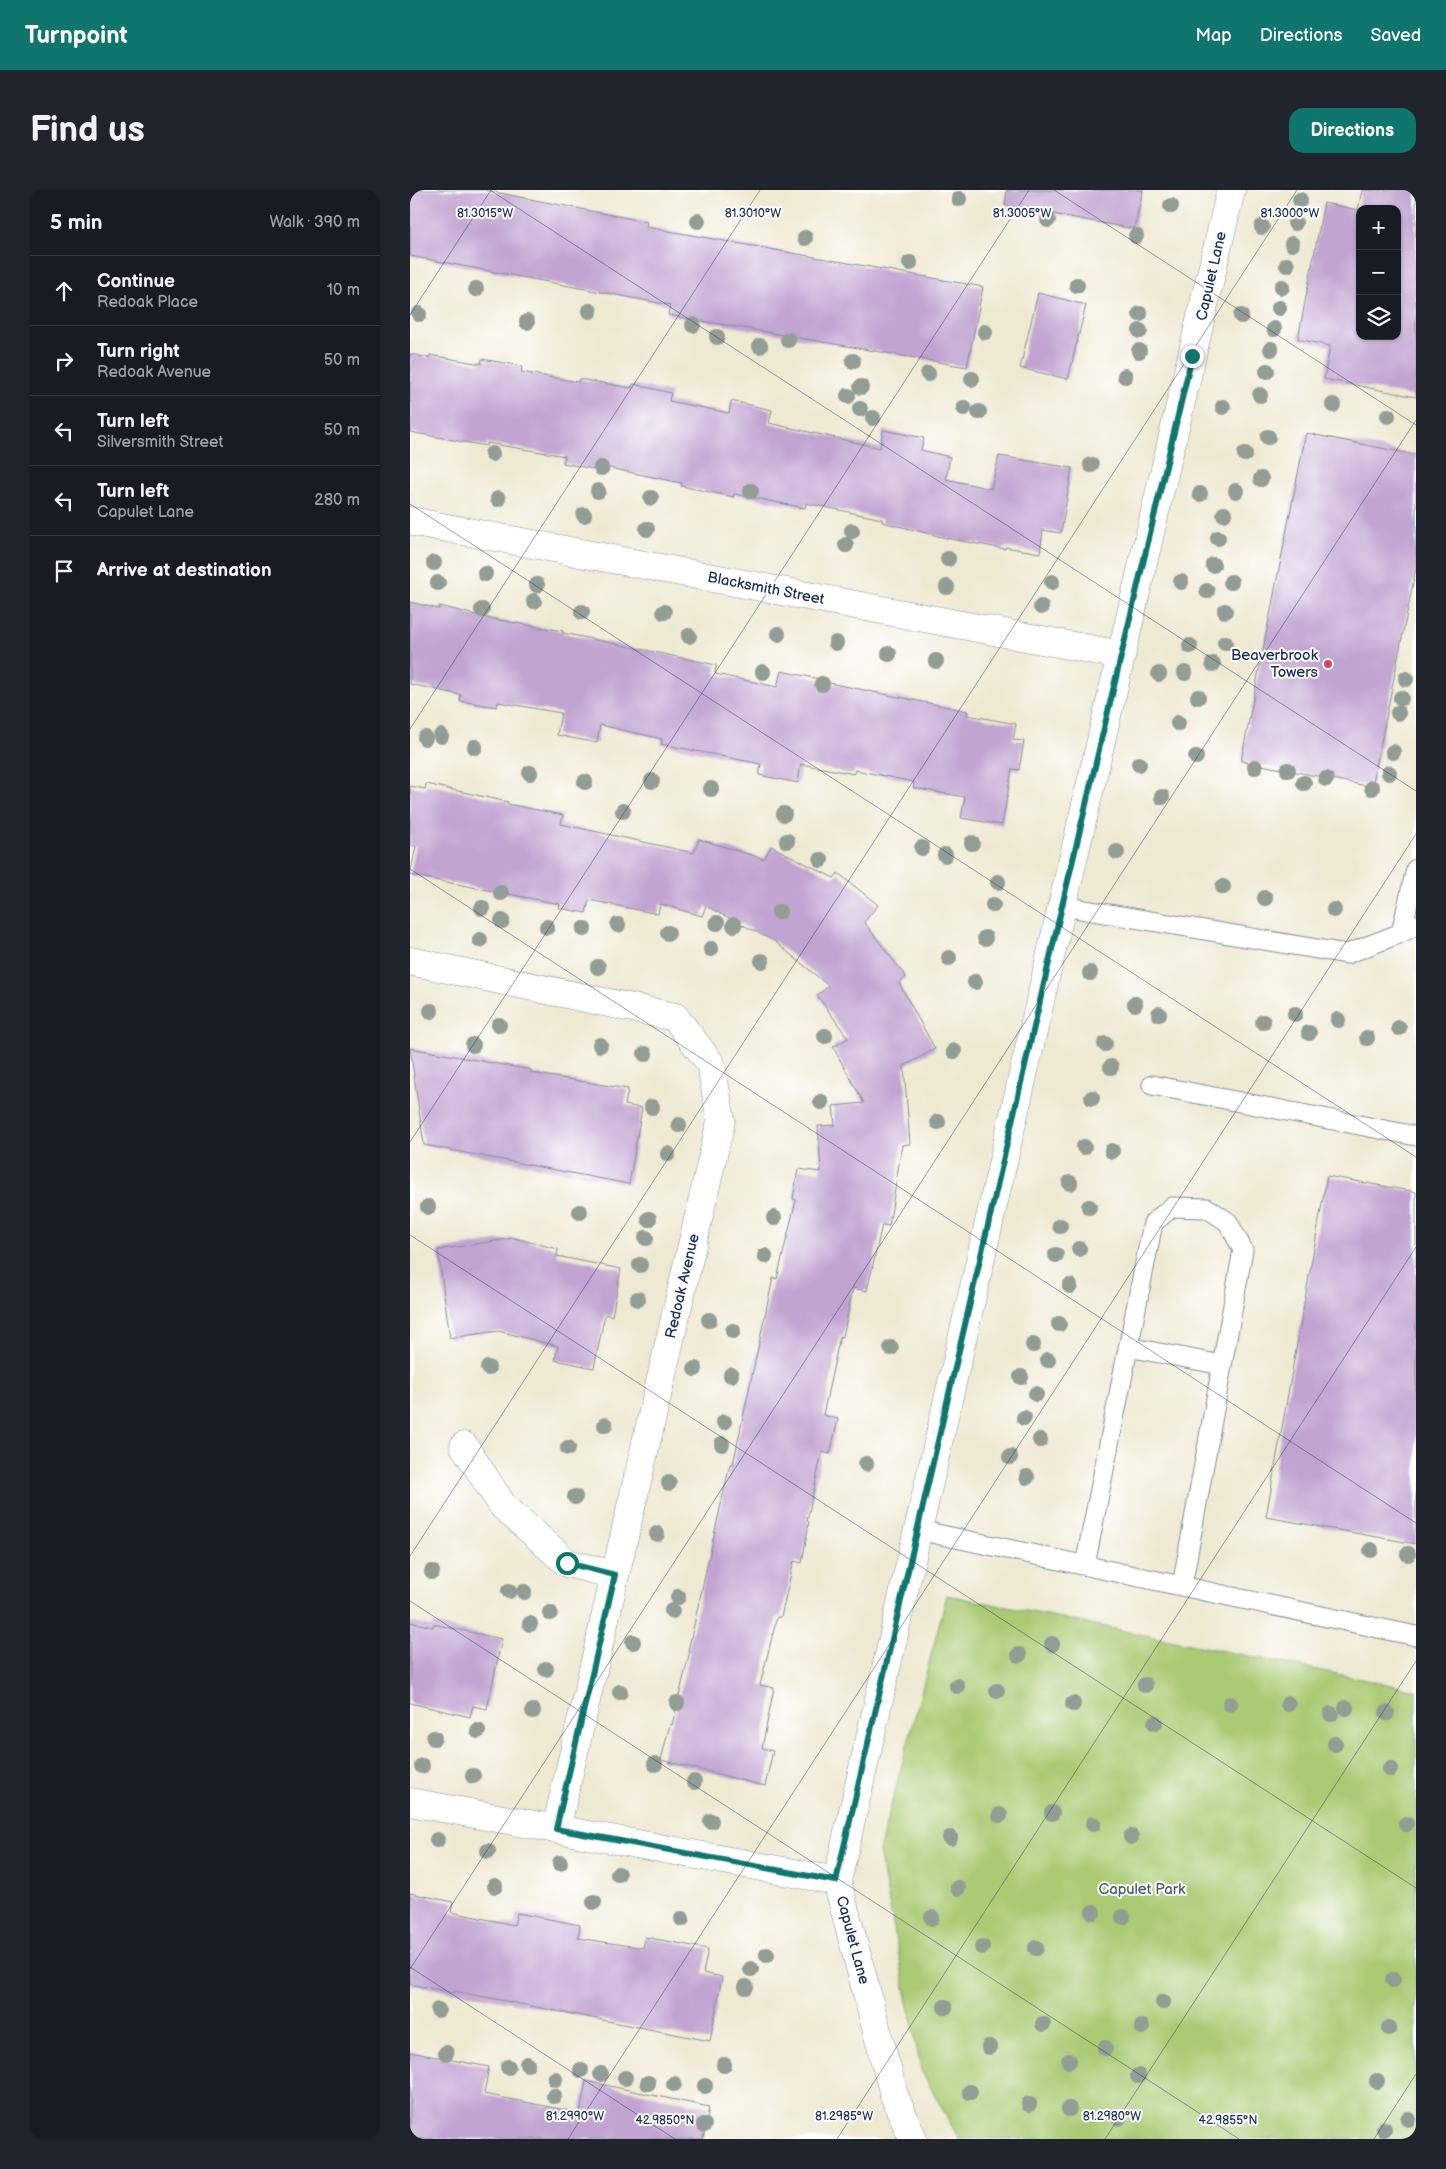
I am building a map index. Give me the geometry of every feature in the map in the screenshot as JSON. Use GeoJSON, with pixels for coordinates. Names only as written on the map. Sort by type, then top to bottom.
{"type":"FeatureCollection","features":[{"type":"Feature","properties":{"kind":"street","name":"Capulet Lane"},"geometry":{"type":"LineString","coordinates":[[913,2139],[894,2094],[836,1881],[1062,906],[1231,190]]}},
{"type":"Feature","properties":{"kind":"street","name":"Blacksmith Street"},"geometry":{"type":"LineString","coordinates":[[410,521],[1121,655]]}},
{"type":"Feature","properties":{"kind":"street","name":"Redoak Avenue"},"geometry":{"type":"LineString","coordinates":[[410,961],[675,1016],[712,1064],[720,1121],[556,1829]]}},
{"type":"Feature","properties":{"kind":"street"},"geometry":{"type":"LineString","coordinates":[[464,1446],[503,1506],[567,1563],[615,1575]]}},
{"type":"Feature","properties":{"kind":"street"},"geometry":{"type":"LineString","coordinates":[[410,1802],[836,1881]]}},
{"type":"Feature","properties":{"kind":"lane"},"geometry":{"type":"LineString","coordinates":[[1062,906],[1347,954],[1409,929],[1416,869]]}},
{"type":"Feature","properties":{"kind":"lane"},"geometry":{"type":"LineString","coordinates":[[1152,1085],[1416,1136]]}},
{"type":"Feature","properties":{"kind":"lane"},"geometry":{"type":"LineString","coordinates":[[1085,1565],[1153,1223],[1172,1207],[1207,1208],[1228,1222],[1243,1250],[1182,1586]]}},
{"type":"Feature","properties":{"kind":"lane"},"geometry":{"type":"LineString","coordinates":[[1128,1347],[1222,1365]]}},
{"type":"Feature","properties":{"kind":"lane"},"geometry":{"type":"LineString","coordinates":[[918,1530],[1416,1636]]}},
{"type":"Feature","properties":{"kind":"green space","name":"Capulet Park"},"geometry":{"type":"Polygon","coordinates":[[[947,1595],[1416,1690],[1416,2119],[1412,2139],[959,2139],[921,2070],[879,1851],[947,1595]]]}},
{"type":"Feature","properties":{"kind":"building"},"geometry":{"type":"Polygon","coordinates":[[[410,190],[484,190],[647,222],[646,227],[983,287],[967,367],[668,315],[670,305],[410,256],[410,190]]]}},
{"type":"Feature","properties":{"kind":"building"},"geometry":{"type":"Polygon","coordinates":[[[1007,190],[1143,190],[1134,229],[1005,205],[1007,190]]]}},
{"type":"Feature","properties":{"kind":"building"},"geometry":{"type":"Polygon","coordinates":[[[1362,190],[1416,190],[1416,397],[1324,379],[1330,346],[1298,339],[1324,203],[1356,210],[1356,340],[1401,340],[1401,205],[1359,205],[1362,190]]]}},
{"type":"Feature","properties":{"kind":"building"},"geometry":{"type":"Polygon","coordinates":[[[1038,293],[1086,305],[1068,379],[1020,368],[1038,293]]]}},
{"type":"Feature","properties":{"kind":"building"},"geometry":{"type":"Polygon","coordinates":[[[410,354],[429,358],[430,355],[481,364],[482,359],[522,366],[521,372],[578,382],[579,379],[632,388],[633,384],[671,393],[669,401],[729,413],[731,401],[772,410],[769,423],[880,448],[883,430],[924,438],[921,450],[950,457],[946,479],[991,489],[999,456],[1072,468],[1061,533],[1043,530],[1040,553],[1005,547],[1005,549],[946,538],[882,522],[882,519],[806,503],[805,508],[734,494],[734,497],[681,486],[682,483],[609,468],[608,472],[563,463],[565,456],[487,443],[486,446],[410,432],[410,354]]]}},
{"type":"Feature","properties":{"kind":"building","name":"Beaverbrook Towers"},"geometry":{"type":"Polygon","coordinates":[[[1306,433],[1416,455],[1416,568],[1372,787],[1241,761],[1306,433]]]}},
{"type":"Feature","properties":{"kind":"building"},"geometry":{"type":"Polygon","coordinates":[[[410,602],[439,609],[440,606],[487,618],[563,631],[563,633],[716,665],[715,674],[777,687],[781,671],[819,679],[819,681],[968,711],[967,715],[1016,724],[1013,740],[1024,741],[1019,770],[1012,769],[1002,825],[961,818],[965,797],[913,788],[914,782],[855,770],[854,774],[801,764],[798,783],[759,775],[761,764],[661,744],[662,739],[600,725],[597,743],[557,735],[561,713],[498,702],[497,707],[460,701],[461,695],[410,684],[410,602]]]}},
{"type":"Feature","properties":{"kind":"building"},"geometry":{"type":"Polygon","coordinates":[[[426,784],[508,802],[507,804],[563,815],[561,824],[694,853],[699,839],[764,859],[771,846],[834,878],[838,873],[878,905],[864,922],[906,977],[899,983],[935,1049],[904,1066],[910,1144],[902,1145],[889,1226],[882,1225],[867,1291],[853,1288],[843,1337],[840,1336],[823,1415],[838,1419],[830,1454],[822,1452],[807,1521],[809,1522],[802,1563],[794,1561],[781,1617],[777,1617],[760,1685],[774,1688],[762,1748],[773,1751],[765,1786],[661,1760],[670,1724],[672,1725],[690,1651],[688,1651],[730,1464],[733,1464],[773,1278],[777,1279],[796,1200],[793,1199],[798,1169],[821,1172],[818,1126],[835,1125],[833,1106],[864,1103],[833,1047],[848,1038],[817,995],[829,986],[774,941],[706,906],[702,916],[660,904],[658,914],[589,900],[586,913],[559,908],[560,904],[410,875],[416,846],[410,845],[410,786],[425,789],[426,784]]]}},
{"type":"Feature","properties":{"kind":"building"},"geometry":{"type":"Polygon","coordinates":[[[410,1048],[531,1070],[531,1073],[628,1089],[625,1105],[642,1108],[629,1184],[424,1145],[410,1048]]]}},
{"type":"Feature","properties":{"kind":"building"},"geometry":{"type":"Polygon","coordinates":[[[1327,1176],[1416,1192],[1416,1544],[1266,1517],[1327,1176]]]}},
{"type":"Feature","properties":{"kind":"building"},"geometry":{"type":"Polygon","coordinates":[[[514,1238],[558,1249],[557,1256],[621,1269],[612,1316],[605,1314],[594,1368],[555,1360],[558,1346],[498,1331],[450,1338],[438,1250],[514,1238]]]}},
{"type":"Feature","properties":{"kind":"building"},"geometry":{"type":"Polygon","coordinates":[[[410,1622],[433,1627],[433,1624],[502,1639],[487,1709],[473,1706],[470,1717],[410,1703],[410,1622]]]}},
{"type":"Feature","properties":{"kind":"building"},"geometry":{"type":"Polygon","coordinates":[[[410,1893],[453,1902],[451,1912],[514,1925],[517,1913],[580,1925],[578,1938],[643,1948],[645,1937],[708,1949],[703,1973],[722,1977],[710,2041],[410,1984],[410,1893]]]}},
{"type":"Feature","properties":{"kind":"building"},"geometry":{"type":"Polygon","coordinates":[[[410,2052],[489,2067],[484,2094],[580,2113],[586,2081],[709,2107],[703,2139],[410,2139],[410,2052]]]}},
{"type":"Feature","properties":{"kind":"place","name":"Beaverbrook Towers"},"geometry":{"type":"Point","coordinates":[1328,664]}},
{"type":"Feature","properties":{"kind":"route"},"geometry":{"type":"LineString","coordinates":[[567,1563],[615,1575],[556,1829],[836,1881],[1062,906],[1192,356]]}}]}
